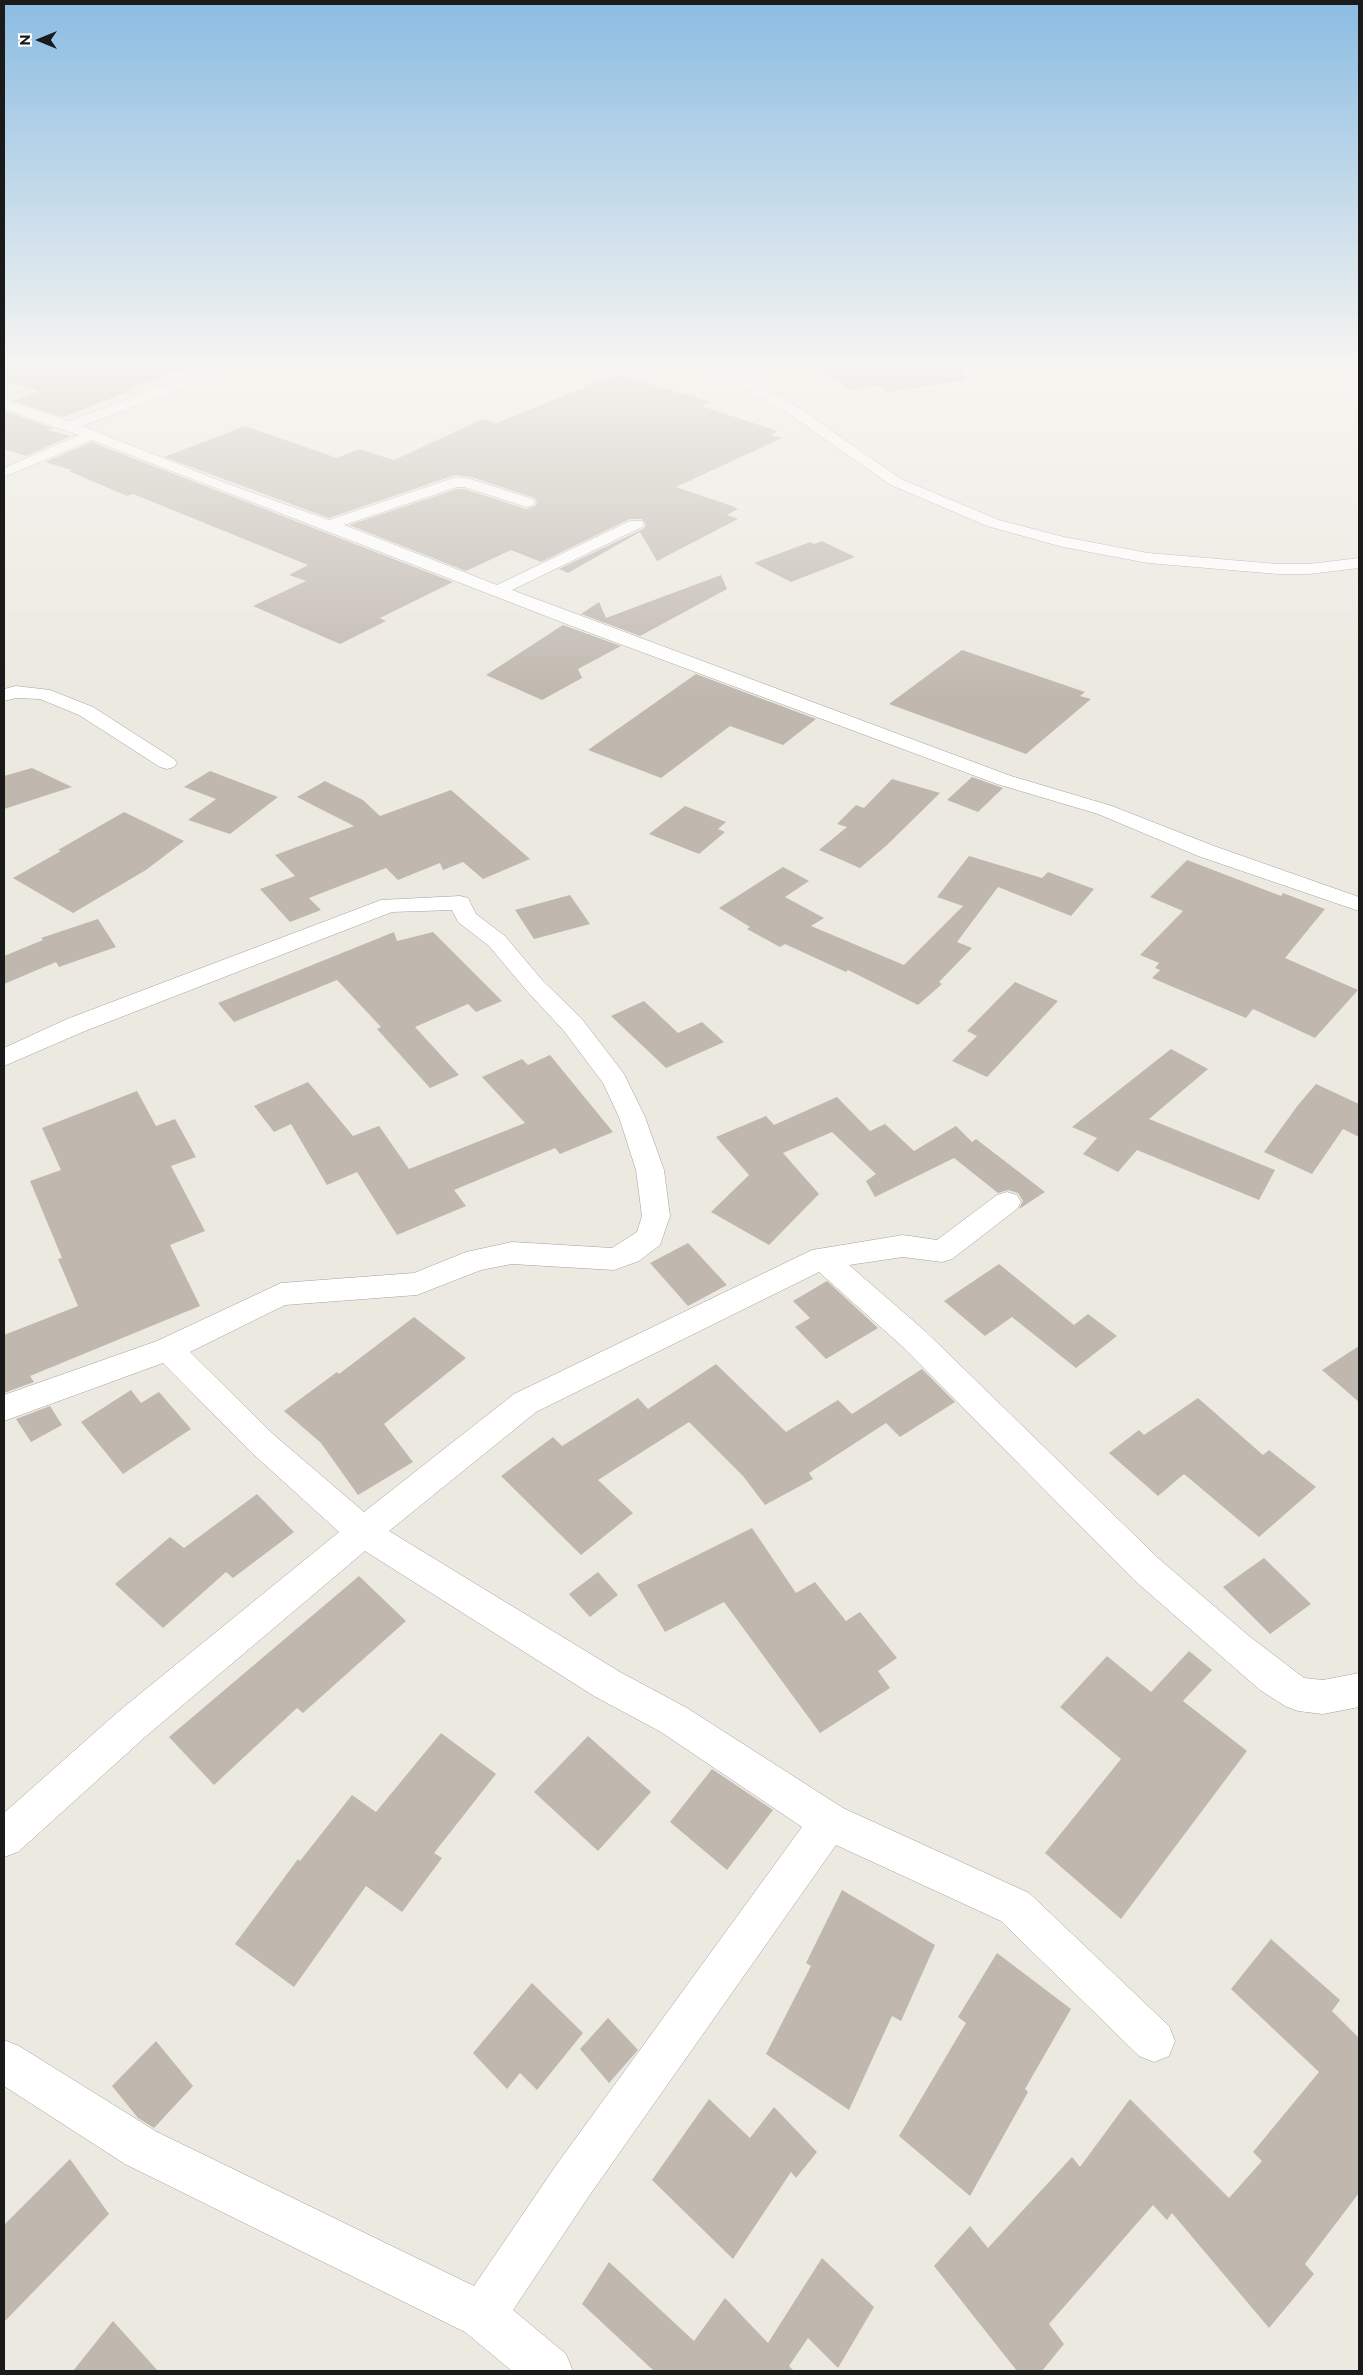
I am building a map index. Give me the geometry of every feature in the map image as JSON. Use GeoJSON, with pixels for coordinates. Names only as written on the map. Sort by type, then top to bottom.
{"type":"FeatureCollection","features":[{"type":"Feature","properties":{"kind":"street"},"geometry":{"type":"LineString","coordinates":[[197,477],[329,524],[497,591],[1004,780],[1105,810],[1206,852],[1359,904]]}},
{"type":"Feature","properties":{"kind":"street"},"geometry":{"type":"LineString","coordinates":[[889,477],[896,482],[993,523],[1063,542],[1148,558],[1278,569],[1309,569],[1359,563]]}},
{"type":"Feature","properties":{"kind":"street"},"geometry":{"type":"LineString","coordinates":[[329,524],[456,482],[465,482],[527,502]]}},
{"type":"Feature","properties":{"kind":"street"},"geometry":{"type":"LineString","coordinates":[[497,591],[636,524]]}},
{"type":"Feature","properties":{"kind":"street"},"geometry":{"type":"LineString","coordinates":[[4,695],[16,692],[43,694],[86,711],[167,763]]}},
{"type":"Feature","properties":{"kind":"street"},"geometry":{"type":"LineString","coordinates":[[4,1058],[76,1025],[389,905],[460,903],[466,917],[498,941],[534,985],[573,1025],[615,1080],[632,1117],[650,1170],[656,1216],[650,1238],[629,1253],[614,1259],[512,1253],[476,1260],[417,1284],[281,1294],[168,1349],[4,1408]]}},
{"type":"Feature","properties":{"kind":"street"},"geometry":{"type":"LineString","coordinates":[[4,1838],[132,1724],[363,1532],[525,1403],[822,1258],[903,1246],[942,1251],[1007,1202]]}},
{"type":"Feature","properties":{"kind":"street"},"geometry":{"type":"LineString","coordinates":[[822,1258],[914,1339],[1146,1569],[1273,1678],[1298,1694],[1323,1698],[1359,1690]]}},
{"type":"Feature","properties":{"kind":"street"},"geometry":{"type":"LineString","coordinates":[[168,1349],[263,1444],[363,1532],[607,1684],[674,1720],[830,1822],[1015,1907],[1154,2040]]}},
{"type":"Feature","properties":{"kind":"street"},"geometry":{"type":"LineString","coordinates":[[482,2315],[578,2172],[830,1822]]}},
{"type":"Feature","properties":{"kind":"street"},"geometry":{"type":"LineString","coordinates":[[4,2060],[142,2148],[482,2315],[549,2371]]}},
{"type":"Feature","properties":{"kind":"building"},"geometry":{"type":"Polygon","coordinates":[[[83,477],[182,477],[453,582],[380,618],[386,621],[340,644],[253,606],[306,581],[289,575],[308,565],[133,494],[127,496],[83,477]]]}},
{"type":"Feature","properties":{"kind":"building"},"geometry":{"type":"Polygon","coordinates":[[[218,477],[450,477],[329,518],[218,477]]]}},
{"type":"Feature","properties":{"kind":"building"},"geometry":{"type":"Polygon","coordinates":[[[471,477],[698,477],[676,487],[738,509],[727,515],[738,519],[657,561],[640,532],[568,573],[559,569],[643,529],[646,525],[642,519],[630,519],[541,562],[511,550],[466,571],[349,525],[457,489],[464,489],[526,509],[535,506],[537,503],[535,498],[471,477]]]}},
{"type":"Feature","properties":{"kind":"building"},"geometry":{"type":"Polygon","coordinates":[[[822,541],[855,557],[791,582],[754,563],[810,542],[814,544],[822,541]]]}},
{"type":"Feature","properties":{"kind":"building"},"geometry":{"type":"Polygon","coordinates":[[[721,575],[727,589],[640,636],[581,614],[599,602],[606,618],[721,575]]]}},
{"type":"Feature","properties":{"kind":"building"},"geometry":{"type":"Polygon","coordinates":[[[563,625],[621,646],[578,669],[582,678],[542,700],[486,675],[563,625]]]}},
{"type":"Feature","properties":{"kind":"building"},"geometry":{"type":"Polygon","coordinates":[[[962,650],[1085,692],[1080,696],[1091,699],[1026,754],[889,704],[962,650]]]}},
{"type":"Feature","properties":{"kind":"building"},"geometry":{"type":"Polygon","coordinates":[[[696,674],[816,719],[783,745],[730,726],[661,778],[588,750],[696,674]]]}},
{"type":"Feature","properties":{"kind":"building"},"geometry":{"type":"Polygon","coordinates":[[[32,768],[72,787],[4,809],[4,776],[32,768]]]}},
{"type":"Feature","properties":{"kind":"building"},"geometry":{"type":"Polygon","coordinates":[[[210,771],[278,797],[230,834],[188,820],[216,799],[184,787],[210,771]]]}},
{"type":"Feature","properties":{"kind":"building"},"geometry":{"type":"Polygon","coordinates":[[[972,777],[1003,788],[978,812],[947,800],[972,777]]]}},
{"type":"Feature","properties":{"kind":"building"},"geometry":{"type":"Polygon","coordinates":[[[892,779],[940,793],[887,845],[860,868],[819,850],[847,827],[837,824],[856,805],[864,808],[892,779]]]}},
{"type":"Feature","properties":{"kind":"building"},"geometry":{"type":"Polygon","coordinates":[[[325,781],[363,800],[380,816],[451,790],[530,859],[483,879],[463,862],[443,870],[440,863],[398,880],[386,868],[309,898],[321,910],[290,922],[260,889],[295,876],[275,855],[354,826],[297,797],[325,781]]]}},
{"type":"Feature","properties":{"kind":"building"},"geometry":{"type":"Polygon","coordinates":[[[685,806],[726,822],[718,829],[725,832],[699,854],[649,834],[685,806]]]}},
{"type":"Feature","properties":{"kind":"building"},"geometry":{"type":"Polygon","coordinates":[[[124,812],[184,841],[146,870],[73,913],[13,878],[61,851],[58,850],[124,812]]]}},
{"type":"Feature","properties":{"kind":"building"},"geometry":{"type":"Polygon","coordinates":[[[969,856],[1042,878],[1048,872],[1094,889],[1071,916],[998,887],[957,942],[972,948],[939,982],[942,984],[918,1005],[848,970],[846,972],[785,944],[780,947],[747,929],[750,927],[719,908],[783,867],[809,881],[785,897],[824,918],[811,926],[904,965],[963,906],[937,897],[969,856]]]}},
{"type":"Feature","properties":{"kind":"building"},"geometry":{"type":"Polygon","coordinates":[[[1187,860],[1281,896],[1283,893],[1325,909],[1285,958],[1358,990],[1315,1038],[1253,1009],[1246,1018],[1152,978],[1160,970],[1155,968],[1159,963],[1140,955],[1183,911],[1150,897],[1187,860]]]}},
{"type":"Feature","properties":{"kind":"building"},"geometry":{"type":"Polygon","coordinates":[[[570,895],[590,924],[534,939],[515,910],[570,895]]]}},
{"type":"Feature","properties":{"kind":"building"},"geometry":{"type":"Polygon","coordinates":[[[98,919],[116,947],[59,967],[56,962],[4,984],[4,956],[43,940],[41,938],[98,919]]]}},
{"type":"Feature","properties":{"kind":"building"},"geometry":{"type":"Polygon","coordinates":[[[394,932],[397,941],[433,932],[502,1001],[476,1012],[468,1004],[415,1027],[459,1075],[430,1088],[377,1029],[381,1027],[337,980],[234,1022],[218,1003],[394,932]]]}},
{"type":"Feature","properties":{"kind":"building"},"geometry":{"type":"Polygon","coordinates":[[[1015,982],[1058,1001],[987,1077],[952,1061],[977,1036],[967,1031],[1015,982]]]}},
{"type":"Feature","properties":{"kind":"building"},"geometry":{"type":"Polygon","coordinates":[[[644,1001],[678,1033],[702,1022],[724,1042],[666,1068],[611,1016],[644,1001]]]}},
{"type":"Feature","properties":{"kind":"building"},"geometry":{"type":"Polygon","coordinates":[[[1171,1049],[1208,1069],[1149,1119],[1275,1170],[1259,1200],[1137,1150],[1118,1172],[1083,1154],[1097,1138],[1072,1127],[1171,1049]]]}},
{"type":"Feature","properties":{"kind":"building"},"geometry":{"type":"Polygon","coordinates":[[[550,1055],[613,1132],[560,1154],[555,1148],[454,1190],[466,1206],[397,1235],[357,1172],[327,1185],[291,1124],[274,1132],[254,1106],[308,1082],[353,1136],[379,1126],[409,1169],[525,1123],[482,1077],[522,1059],[528,1065],[550,1055]]]}},
{"type":"Feature","properties":{"kind":"building"},"geometry":{"type":"Polygon","coordinates":[[[1316,1084],[1359,1104],[1359,1137],[1343,1129],[1312,1174],[1264,1152],[1298,1105],[1316,1084]]]}},
{"type":"Feature","properties":{"kind":"building"},"geometry":{"type":"Polygon","coordinates":[[[137,1091],[156,1126],[175,1119],[196,1157],[171,1166],[205,1231],[170,1245],[200,1306],[30,1376],[34,1382],[4,1393],[4,1335],[78,1306],[58,1259],[62,1258],[30,1181],[61,1170],[42,1128],[137,1091]]]}},
{"type":"Feature","properties":{"kind":"building"},"geometry":{"type":"Polygon","coordinates":[[[837,1097],[870,1131],[885,1124],[914,1151],[956,1126],[972,1142],[976,1139],[1045,1192],[1019,1209],[1023,1201],[1018,1193],[1008,1190],[998,1193],[954,1158],[875,1197],[866,1181],[876,1174],[832,1132],[783,1153],[819,1194],[769,1245],[711,1212],[749,1175],[716,1137],[766,1116],[774,1125],[837,1097]]]}},
{"type":"Feature","properties":{"kind":"building"},"geometry":{"type":"Polygon","coordinates":[[[688,1243],[727,1285],[688,1306],[650,1263],[688,1243]]]}},
{"type":"Feature","properties":{"kind":"building"},"geometry":{"type":"Polygon","coordinates":[[[999,1264],[1074,1325],[1088,1314],[1117,1336],[1076,1368],[1012,1317],[985,1336],[944,1301],[999,1264]]]}},
{"type":"Feature","properties":{"kind":"building"},"geometry":{"type":"Polygon","coordinates":[[[827,1281],[878,1328],[826,1359],[795,1327],[810,1318],[793,1301],[827,1281]]]}},
{"type":"Feature","properties":{"kind":"building"},"geometry":{"type":"Polygon","coordinates":[[[414,1317],[466,1358],[384,1424],[413,1462],[358,1495],[321,1443],[284,1411],[337,1372],[339,1374],[414,1317]]]}},
{"type":"Feature","properties":{"kind":"building"},"geometry":{"type":"Polygon","coordinates":[[[1359,1346],[1359,1402],[1322,1370],[1359,1346]]]}},
{"type":"Feature","properties":{"kind":"building"},"geometry":{"type":"Polygon","coordinates":[[[716,1364],[786,1432],[838,1400],[852,1414],[922,1369],[955,1402],[900,1437],[886,1423],[809,1473],[813,1479],[765,1505],[743,1476],[689,1422],[598,1480],[633,1513],[581,1555],[501,1476],[553,1437],[562,1446],[638,1398],[648,1409],[716,1364]]]}},
{"type":"Feature","properties":{"kind":"building"},"geometry":{"type":"Polygon","coordinates":[[[131,1390],[141,1403],[159,1392],[191,1429],[123,1474],[81,1422],[131,1390]]]}},
{"type":"Feature","properties":{"kind":"building"},"geometry":{"type":"Polygon","coordinates":[[[1198,1398],[1263,1455],[1269,1450],[1316,1487],[1259,1537],[1184,1474],[1158,1496],[1109,1453],[1139,1430],[1144,1435],[1198,1398]]]}},
{"type":"Feature","properties":{"kind":"building"},"geometry":{"type":"Polygon","coordinates":[[[50,1406],[62,1425],[31,1442],[16,1419],[50,1406]]]}},
{"type":"Feature","properties":{"kind":"building"},"geometry":{"type":"Polygon","coordinates":[[[257,1494],[294,1532],[233,1578],[226,1572],[163,1628],[115,1584],[170,1537],[184,1548],[257,1494]]]}},
{"type":"Feature","properties":{"kind":"building"},"geometry":{"type":"Polygon","coordinates":[[[752,1528],[796,1593],[815,1582],[846,1621],[860,1612],[897,1658],[878,1671],[890,1688],[820,1733],[724,1602],[665,1632],[637,1585],[752,1528]]]}},
{"type":"Feature","properties":{"kind":"building"},"geometry":{"type":"Polygon","coordinates":[[[1264,1558],[1311,1604],[1270,1634],[1223,1587],[1264,1558]]]}},
{"type":"Feature","properties":{"kind":"building"},"geometry":{"type":"Polygon","coordinates":[[[598,1572],[618,1595],[590,1617],[569,1594],[598,1572]]]}},
{"type":"Feature","properties":{"kind":"building"},"geometry":{"type":"Polygon","coordinates":[[[359,1576],[406,1621],[303,1713],[297,1708],[214,1785],[169,1737],[359,1576]]]}},
{"type":"Feature","properties":{"kind":"building"},"geometry":{"type":"Polygon","coordinates":[[[1189,1651],[1212,1670],[1183,1701],[1247,1751],[1121,1919],[1045,1853],[1121,1759],[1060,1707],[1107,1656],[1151,1692],[1189,1651]]]}},
{"type":"Feature","properties":{"kind":"building"},"geometry":{"type":"Polygon","coordinates":[[[441,1733],[496,1774],[434,1853],[442,1858],[402,1912],[366,1886],[294,1987],[235,1944],[298,1859],[300,1861],[352,1795],[376,1812],[441,1733]]]}},
{"type":"Feature","properties":{"kind":"building"},"geometry":{"type":"Polygon","coordinates":[[[588,1736],[651,1792],[598,1851],[534,1792],[588,1736]]]}},
{"type":"Feature","properties":{"kind":"building"},"geometry":{"type":"Polygon","coordinates":[[[712,1769],[773,1810],[727,1870],[670,1822],[712,1769]]]}},
{"type":"Feature","properties":{"kind":"building"},"geometry":{"type":"Polygon","coordinates":[[[842,1890],[935,1945],[901,2021],[892,2016],[849,2110],[766,2054],[811,1966],[806,1963],[842,1890]]]}},
{"type":"Feature","properties":{"kind":"building"},"geometry":{"type":"Polygon","coordinates":[[[1271,1939],[1340,2000],[1332,2011],[1359,2038],[1359,2193],[1305,2264],[1314,2274],[1269,2328],[1172,2213],[1167,2220],[1153,2205],[1049,2324],[1064,2344],[1042,2371],[1017,2371],[934,2266],[970,2226],[988,2248],[1072,2157],[1080,2167],[1130,2099],[1229,2198],[1262,2161],[1253,2152],[1319,2072],[1231,1989],[1271,1939]]]}},
{"type":"Feature","properties":{"kind":"building"},"geometry":{"type":"Polygon","coordinates":[[[997,1953],[1071,2009],[1025,2089],[1028,2092],[970,2196],[899,2136],[966,2023],[958,2017],[997,1953]]]}},
{"type":"Feature","properties":{"kind":"building"},"geometry":{"type":"Polygon","coordinates":[[[532,1983],[583,2033],[537,2090],[520,2073],[507,2089],[473,2053],[532,1983]]]}},
{"type":"Feature","properties":{"kind":"building"},"geometry":{"type":"Polygon","coordinates":[[[608,2018],[638,2050],[609,2083],[580,2049],[608,2018]]]}},
{"type":"Feature","properties":{"kind":"building"},"geometry":{"type":"Polygon","coordinates":[[[156,2041],[193,2086],[154,2128],[138,2118],[112,2086],[156,2041]]]}},
{"type":"Feature","properties":{"kind":"building"},"geometry":{"type":"Polygon","coordinates":[[[709,2099],[750,2138],[774,2107],[817,2152],[796,2178],[791,2172],[733,2259],[652,2180],[709,2099]]]}},
{"type":"Feature","properties":{"kind":"building"},"geometry":{"type":"Polygon","coordinates":[[[70,2159],[109,2214],[4,2322],[4,2225],[70,2159]]]}},
{"type":"Feature","properties":{"kind":"building"},"geometry":{"type":"Polygon","coordinates":[[[822,2258],[874,2307],[838,2368],[808,2338],[789,2366],[794,2371],[654,2371],[582,2304],[609,2262],[694,2341],[725,2298],[768,2343],[822,2258]]]}},
{"type":"Feature","properties":{"kind":"building"},"geometry":{"type":"Polygon","coordinates":[[[113,2321],[158,2371],[73,2371],[113,2321]]]}}]}
